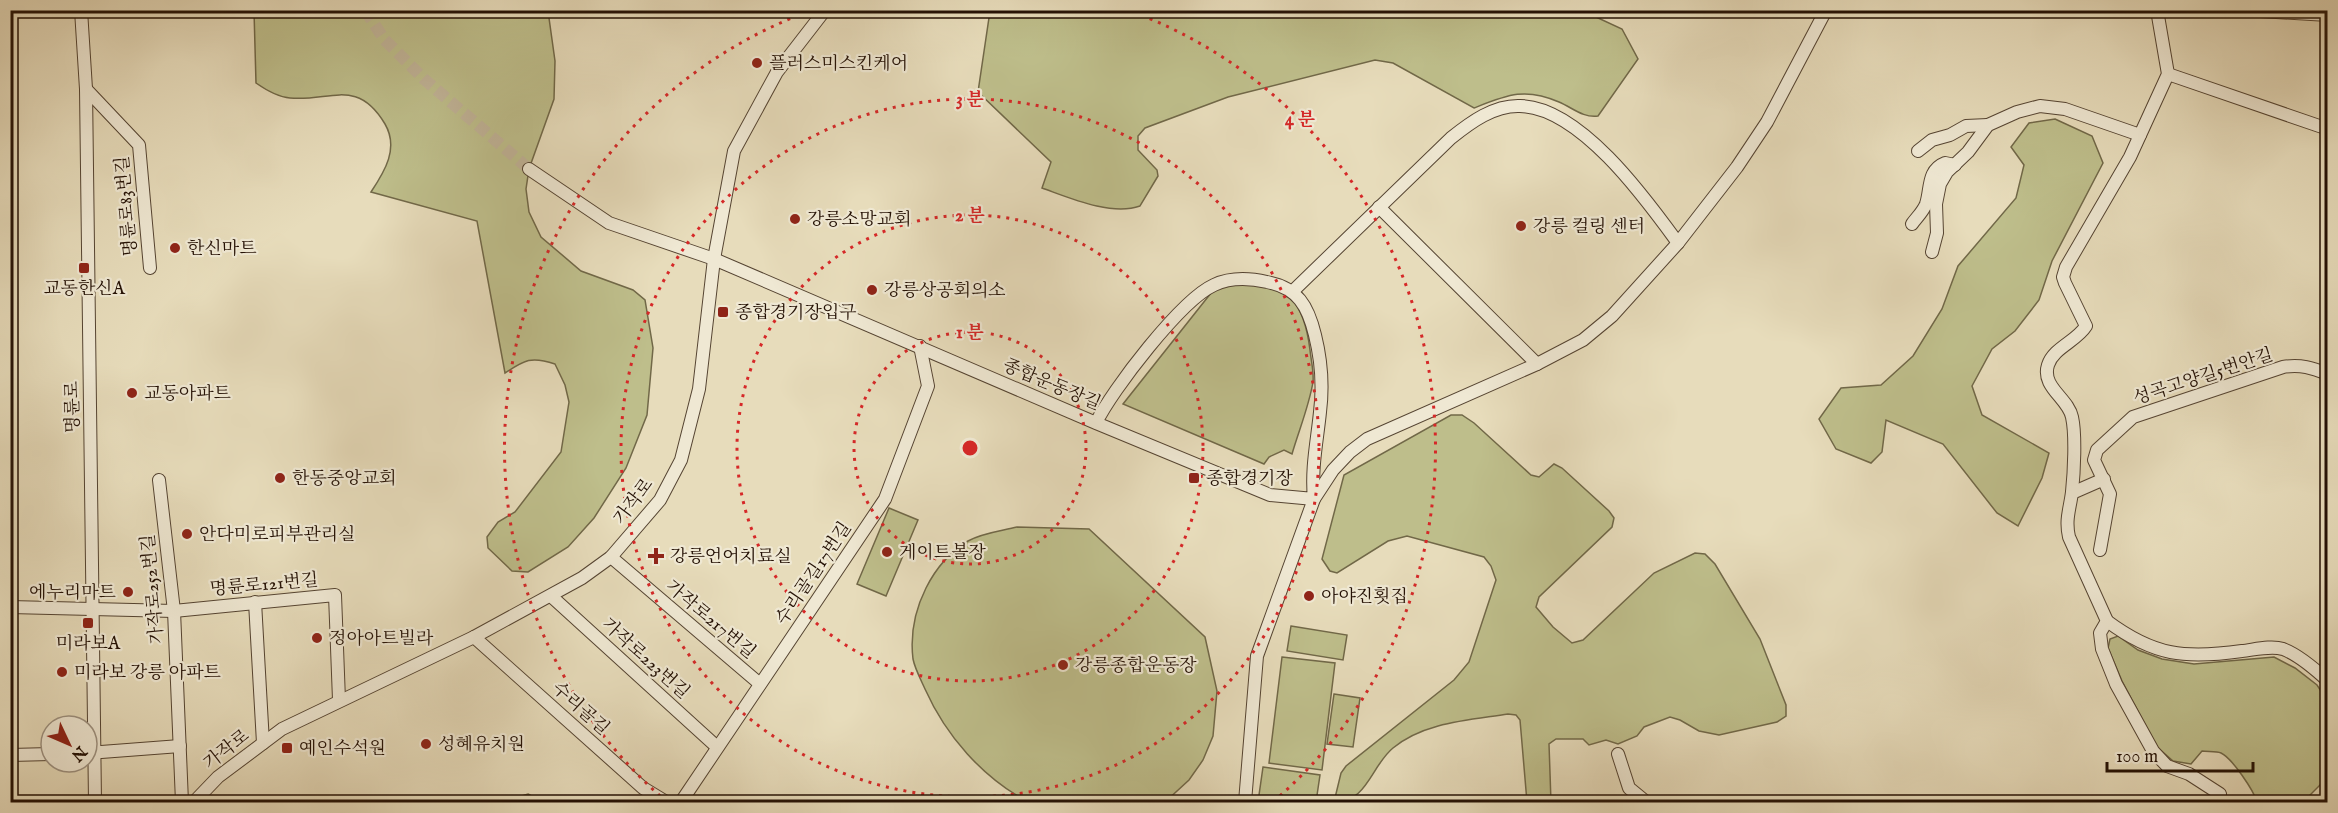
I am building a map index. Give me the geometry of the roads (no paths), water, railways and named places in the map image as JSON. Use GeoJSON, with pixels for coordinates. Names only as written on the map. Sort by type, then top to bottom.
{"type":"FeatureCollection","features":[{"type":"Feature","properties":{"kind":"street","name":"명륜로"},"geometry":{"type":"LineString","coordinates":[[81,10],[86,89],[93,608],[92,714]]}},
{"type":"Feature","properties":{"kind":"street","name":"가작로"},"geometry":{"type":"LineString","coordinates":[[194,802],[218,777],[282,729],[474,637],[582,578],[611,557],[660,500],[681,460],[699,389],[714,259],[734,151],[777,72],[825,10]]}},
{"type":"Feature","properties":{"kind":"street"},"geometry":{"type":"LineString","coordinates":[[1245,802],[1256,660],[1314,499],[1333,470],[1350,452],[1367,439],[1537,364],[1583,340],[1612,316],[1678,243],[1712,201],[1767,122],[1826,10]]}},
{"type":"Feature","properties":{"kind":"street"},"geometry":{"type":"LineString","coordinates":[[2157,10],[2168,74],[2130,157],[2066,267],[2063,277],[2086,326],[2082,333],[2052,357],[2046,375],[2050,385],[2072,415],[2072,493],[2066,523],[2069,537],[2107,621],[2142,644],[2164,652],[2194,656],[2281,648],[2328,681]]}},
{"type":"Feature","properties":{"kind":"street"},"geometry":{"type":"LineString","coordinates":[[2244,10],[2328,15]]}},
{"type":"Feature","properties":{"kind":"street"},"geometry":{"type":"LineString","coordinates":[[2168,74],[2328,129]]}},
{"type":"Feature","properties":{"kind":"street","name":"명륜로83번길"},"geometry":{"type":"LineString","coordinates":[[86,89],[139,145],[150,268]]}},
{"type":"Feature","properties":{"kind":"street"},"geometry":{"type":"LineString","coordinates":[[1293,291],[1451,138],[1472,121],[1493,111],[1519,105],[1538,108],[1561,119],[1604,153],[1626,174],[1678,243]]}},
{"type":"Feature","properties":{"kind":"street"},"geometry":{"type":"LineString","coordinates":[[1918,151],[1932,140],[1950,135],[1966,126],[1988,125],[2017,112],[2040,106],[2065,109],[2140,135]]}},
{"type":"Feature","properties":{"kind":"street"},"geometry":{"type":"LineString","coordinates":[[1932,252],[1937,233],[1936,204],[1940,184],[1947,172],[1968,152],[1988,125]]}},
{"type":"Feature","properties":{"kind":"street"},"geometry":{"type":"LineString","coordinates":[[1912,224],[1925,207],[1934,170],[1945,163],[1955,165]]}},
{"type":"Feature","properties":{"kind":"street","name":"종합운동장길"},"geometry":{"type":"LineString","coordinates":[[529,169],[609,223],[714,259],[1270,495],[1314,499]]}},
{"type":"Feature","properties":{"kind":"street"},"geometry":{"type":"LineString","coordinates":[[1379,207],[1537,364]]}},
{"type":"Feature","properties":{"kind":"street"},"geometry":{"type":"LineString","coordinates":[[1096,423],[1105,405],[1169,323],[1210,286],[1239,278],[1270,282],[1293,291],[1302,301],[1309,317],[1319,355],[1321,411],[1313,458],[1314,499]]}},
{"type":"Feature","properties":{"kind":"street","name":"수리골길17번길"},"geometry":{"type":"LineString","coordinates":[[681,802],[885,499],[928,386],[920,346]]}},
{"type":"Feature","properties":{"kind":"street","name":"성곡고양길5번안길"},"geometry":{"type":"LineString","coordinates":[[2100,550],[2110,494],[2094,460],[2097,450],[2133,417],[2283,367],[2297,365],[2310,367],[2328,374]]}},
{"type":"Feature","properties":{"kind":"street","name":"가작로252번길"},"geometry":{"type":"LineString","coordinates":[[159,480],[174,611],[182,802]]}},
{"type":"Feature","properties":{"kind":"street"},"geometry":{"type":"LineString","coordinates":[[2072,493],[2104,480]]}},
{"type":"Feature","properties":{"kind":"street","name":"가작로217번길"},"geometry":{"type":"LineString","coordinates":[[611,557],[760,684]]}},
{"type":"Feature","properties":{"kind":"street","name":"명륜로121번길"},"geometry":{"type":"LineString","coordinates":[[10,608],[174,611],[335,595],[339,700]]}},
{"type":"Feature","properties":{"kind":"street","name":"가작로223번길"},"geometry":{"type":"LineString","coordinates":[[551,596],[717,747]]}},
{"type":"Feature","properties":{"kind":"street"},"geometry":{"type":"LineString","coordinates":[[255,602],[262,744]]}},
{"type":"Feature","properties":{"kind":"street"},"geometry":{"type":"LineString","coordinates":[[2107,621],[2100,633],[2102,649],[2116,684],[2153,751],[2167,766],[2189,774],[2220,794]]}},
{"type":"Feature","properties":{"kind":"street","name":"수리골길"},"geometry":{"type":"LineString","coordinates":[[474,637],[643,788],[666,802]]}},
{"type":"Feature","properties":{"kind":"street"},"geometry":{"type":"LineString","coordinates":[[99,751],[180,746]]}},
{"type":"Feature","properties":{"kind":"street"},"geometry":{"type":"LineString","coordinates":[[10,755],[39,754]]}},
{"type":"Feature","properties":{"kind":"street"},"geometry":{"type":"LineString","coordinates":[[1618,754],[1629,788],[1646,802]]}},
{"type":"Feature","properties":{"kind":"street","name":"명륜로"},"geometry":{"type":"LineString","coordinates":[[93,774],[95,802]]}},
{"type":"Feature","properties":{"kind":"tunnel"},"geometry":{"type":"LineString","coordinates":[[365,10],[384,39],[424,79],[529,169]]}},
{"type":"Feature","properties":{"kind":"place","name":"플러스미스킨케어"},"geometry":{"type":"Point","coordinates":[757,63]}},
{"type":"Feature","properties":{"kind":"place","name":"강릉소망교회"},"geometry":{"type":"Point","coordinates":[795,219]}},
{"type":"Feature","properties":{"kind":"place","name":"강릉 컬링 센터"},"geometry":{"type":"Point","coordinates":[1521,226]}},
{"type":"Feature","properties":{"kind":"place","name":"한신마트"},"geometry":{"type":"Point","coordinates":[175,248]}},
{"type":"Feature","properties":{"kind":"place","name":"교동한신A"},"geometry":{"type":"Point","coordinates":[84,268]}},
{"type":"Feature","properties":{"kind":"place","name":"강릉상공회의소"},"geometry":{"type":"Point","coordinates":[872,290]}},
{"type":"Feature","properties":{"kind":"place","name":"종합경기장입구"},"geometry":{"type":"Point","coordinates":[723,312]}},
{"type":"Feature","properties":{"kind":"place","name":"교동아파트"},"geometry":{"type":"Point","coordinates":[132,393]}},
{"type":"Feature","properties":{"kind":"place","name":"한동중앙교회"},"geometry":{"type":"Point","coordinates":[280,478]}},
{"type":"Feature","properties":{"kind":"place","name":"종합경기장"},"geometry":{"type":"Point","coordinates":[1194,478]}},
{"type":"Feature","properties":{"kind":"place","name":"안다미로피부관리실"},"geometry":{"type":"Point","coordinates":[187,534]}},
{"type":"Feature","properties":{"kind":"place","name":"게이트볼장"},"geometry":{"type":"Point","coordinates":[887,552]}},
{"type":"Feature","properties":{"kind":"place","name":"강릉언어치료실"},"geometry":{"type":"Point","coordinates":[656,556]}},
{"type":"Feature","properties":{"kind":"place","name":"에누리마트"},"geometry":{"type":"Point","coordinates":[128,592]}},
{"type":"Feature","properties":{"kind":"place","name":"아야진횟집"},"geometry":{"type":"Point","coordinates":[1309,596]}},
{"type":"Feature","properties":{"kind":"place","name":"미라보A"},"geometry":{"type":"Point","coordinates":[88,623]}},
{"type":"Feature","properties":{"kind":"place","name":"정아아트빌라"},"geometry":{"type":"Point","coordinates":[317,638]}},
{"type":"Feature","properties":{"kind":"place","name":"강릉종합운동장"},"geometry":{"type":"Point","coordinates":[1063,665]}},
{"type":"Feature","properties":{"kind":"place","name":"미라보 강릉 아파트"},"geometry":{"type":"Point","coordinates":[62,672]}},
{"type":"Feature","properties":{"kind":"place","name":"성혜유치원"},"geometry":{"type":"Point","coordinates":[426,744]}},
{"type":"Feature","properties":{"kind":"place","name":"예인수석원"},"geometry":{"type":"Point","coordinates":[287,748]}}]}
